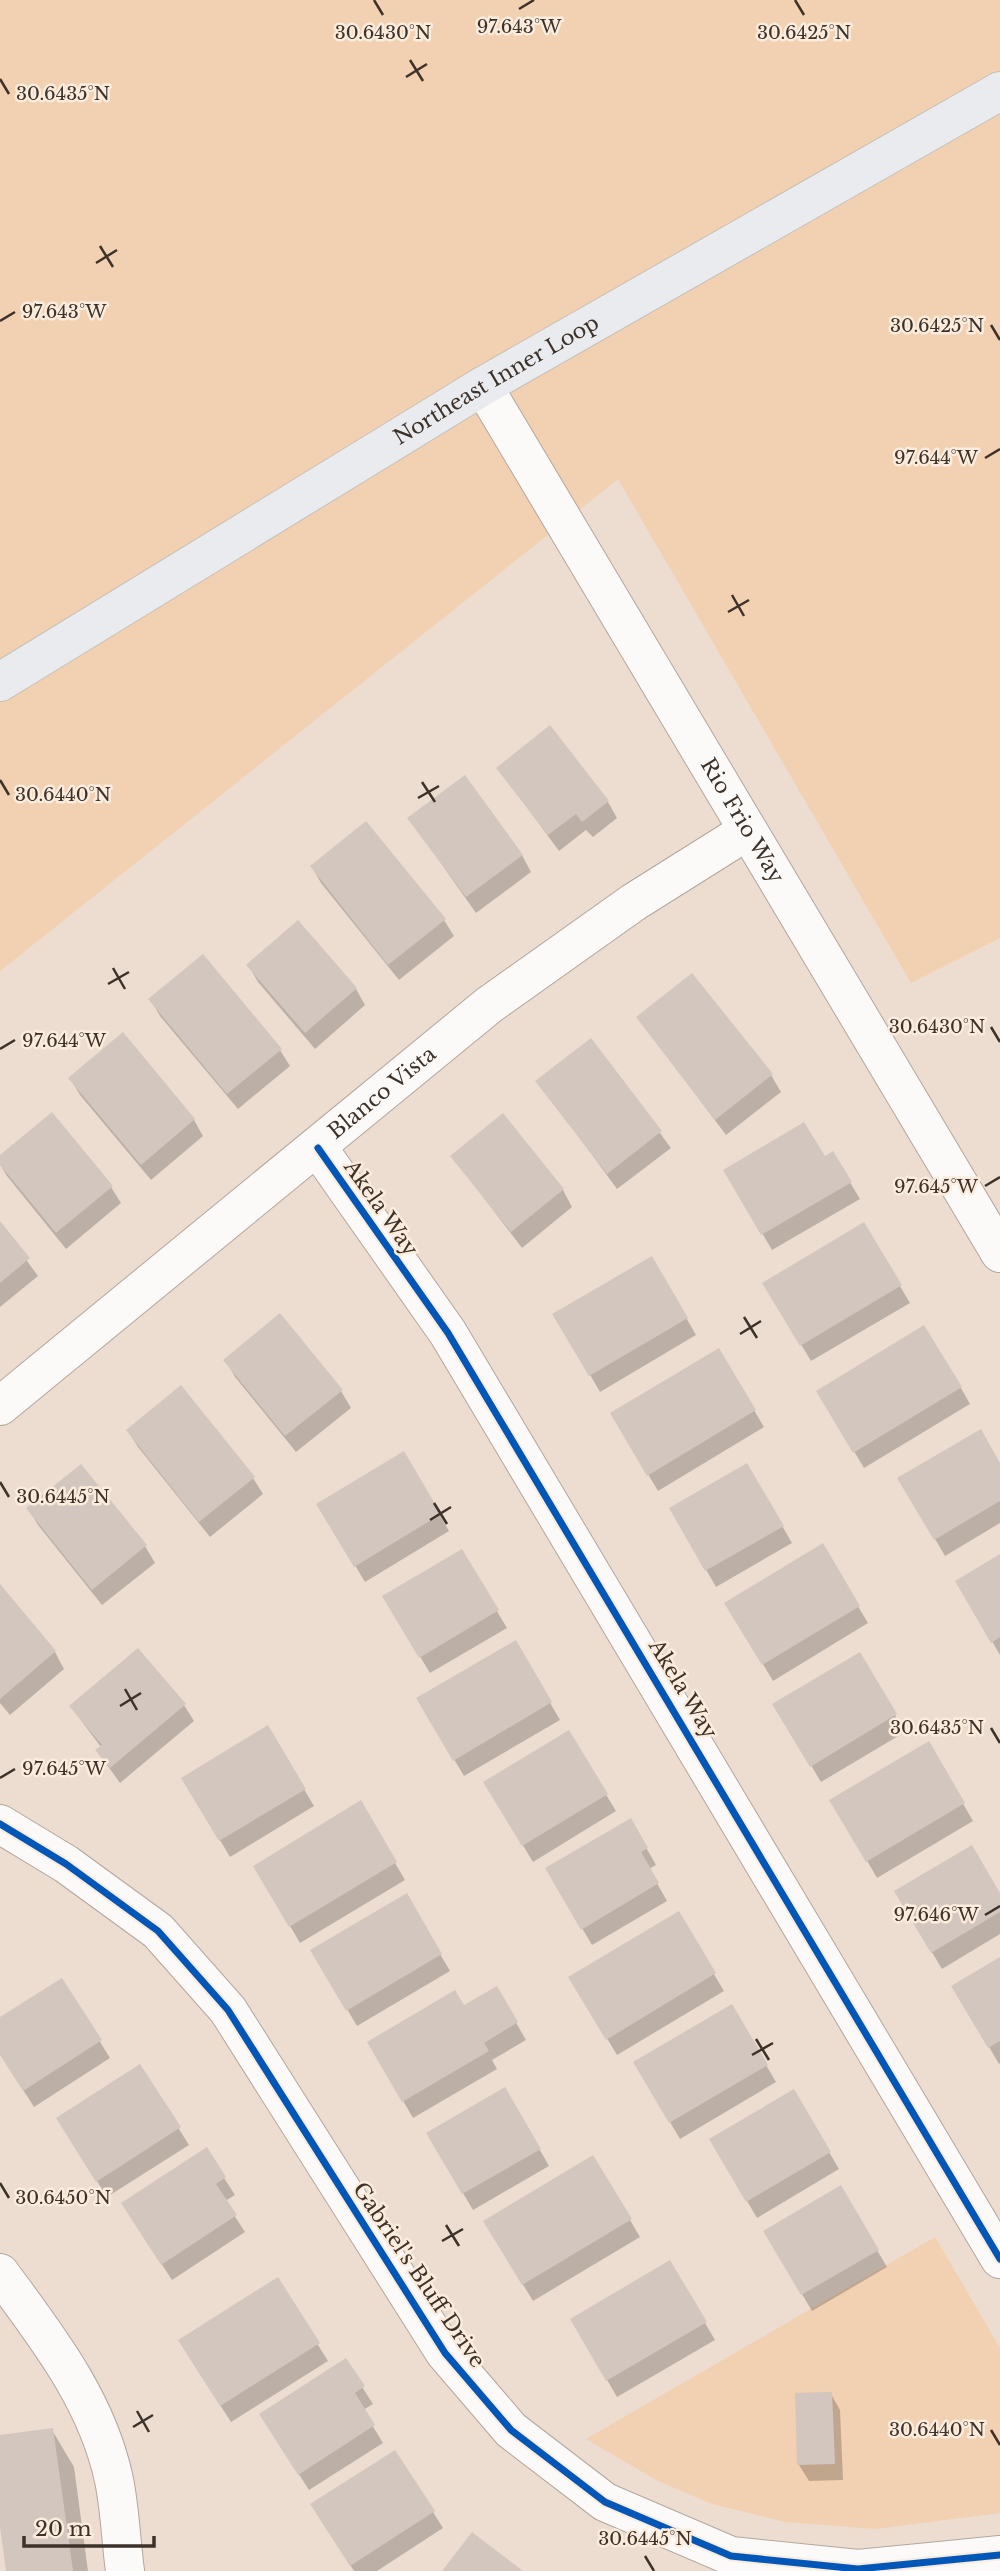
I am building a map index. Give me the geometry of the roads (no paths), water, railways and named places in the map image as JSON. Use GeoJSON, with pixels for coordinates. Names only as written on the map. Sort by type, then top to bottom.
{"type":"FeatureCollection","features":[{"type":"Feature","properties":{"kind":"main road","name":"Northeast Inner Loop"},"geometry":{"type":"LineString","coordinates":[[0,682],[483,386],[1000,91]]}},
{"type":"Feature","properties":{"kind":"street","name":"Rio Frio Way"},"geometry":{"type":"LineString","coordinates":[[483,386],[1000,1253]]}},
{"type":"Feature","properties":{"kind":"street","name":"Blanco Vista"},"geometry":{"type":"LineString","coordinates":[[0,1406],[318,1148],[489,1005],[634,902],[747,831]]}},
{"type":"Feature","properties":{"kind":"street","name":"Akela Way"},"geometry":{"type":"LineString","coordinates":[[318,1148],[448,1333],[1000,2259]]}},
{"type":"Feature","properties":{"kind":"street","name":"Gabriel's Bluff Drive"},"geometry":{"type":"LineString","coordinates":[[0,1824],[66,1864],[158,1931],[228,2010],[445,2353],[511,2430],[605,2502],[731,2563],[858,2569],[1000,2555]]}},
{"type":"Feature","properties":{"kind":"street"},"geometry":{"type":"LineString","coordinates":[[0,2273],[83,2393],[102,2438],[114,2480],[124,2571]]}}]}
